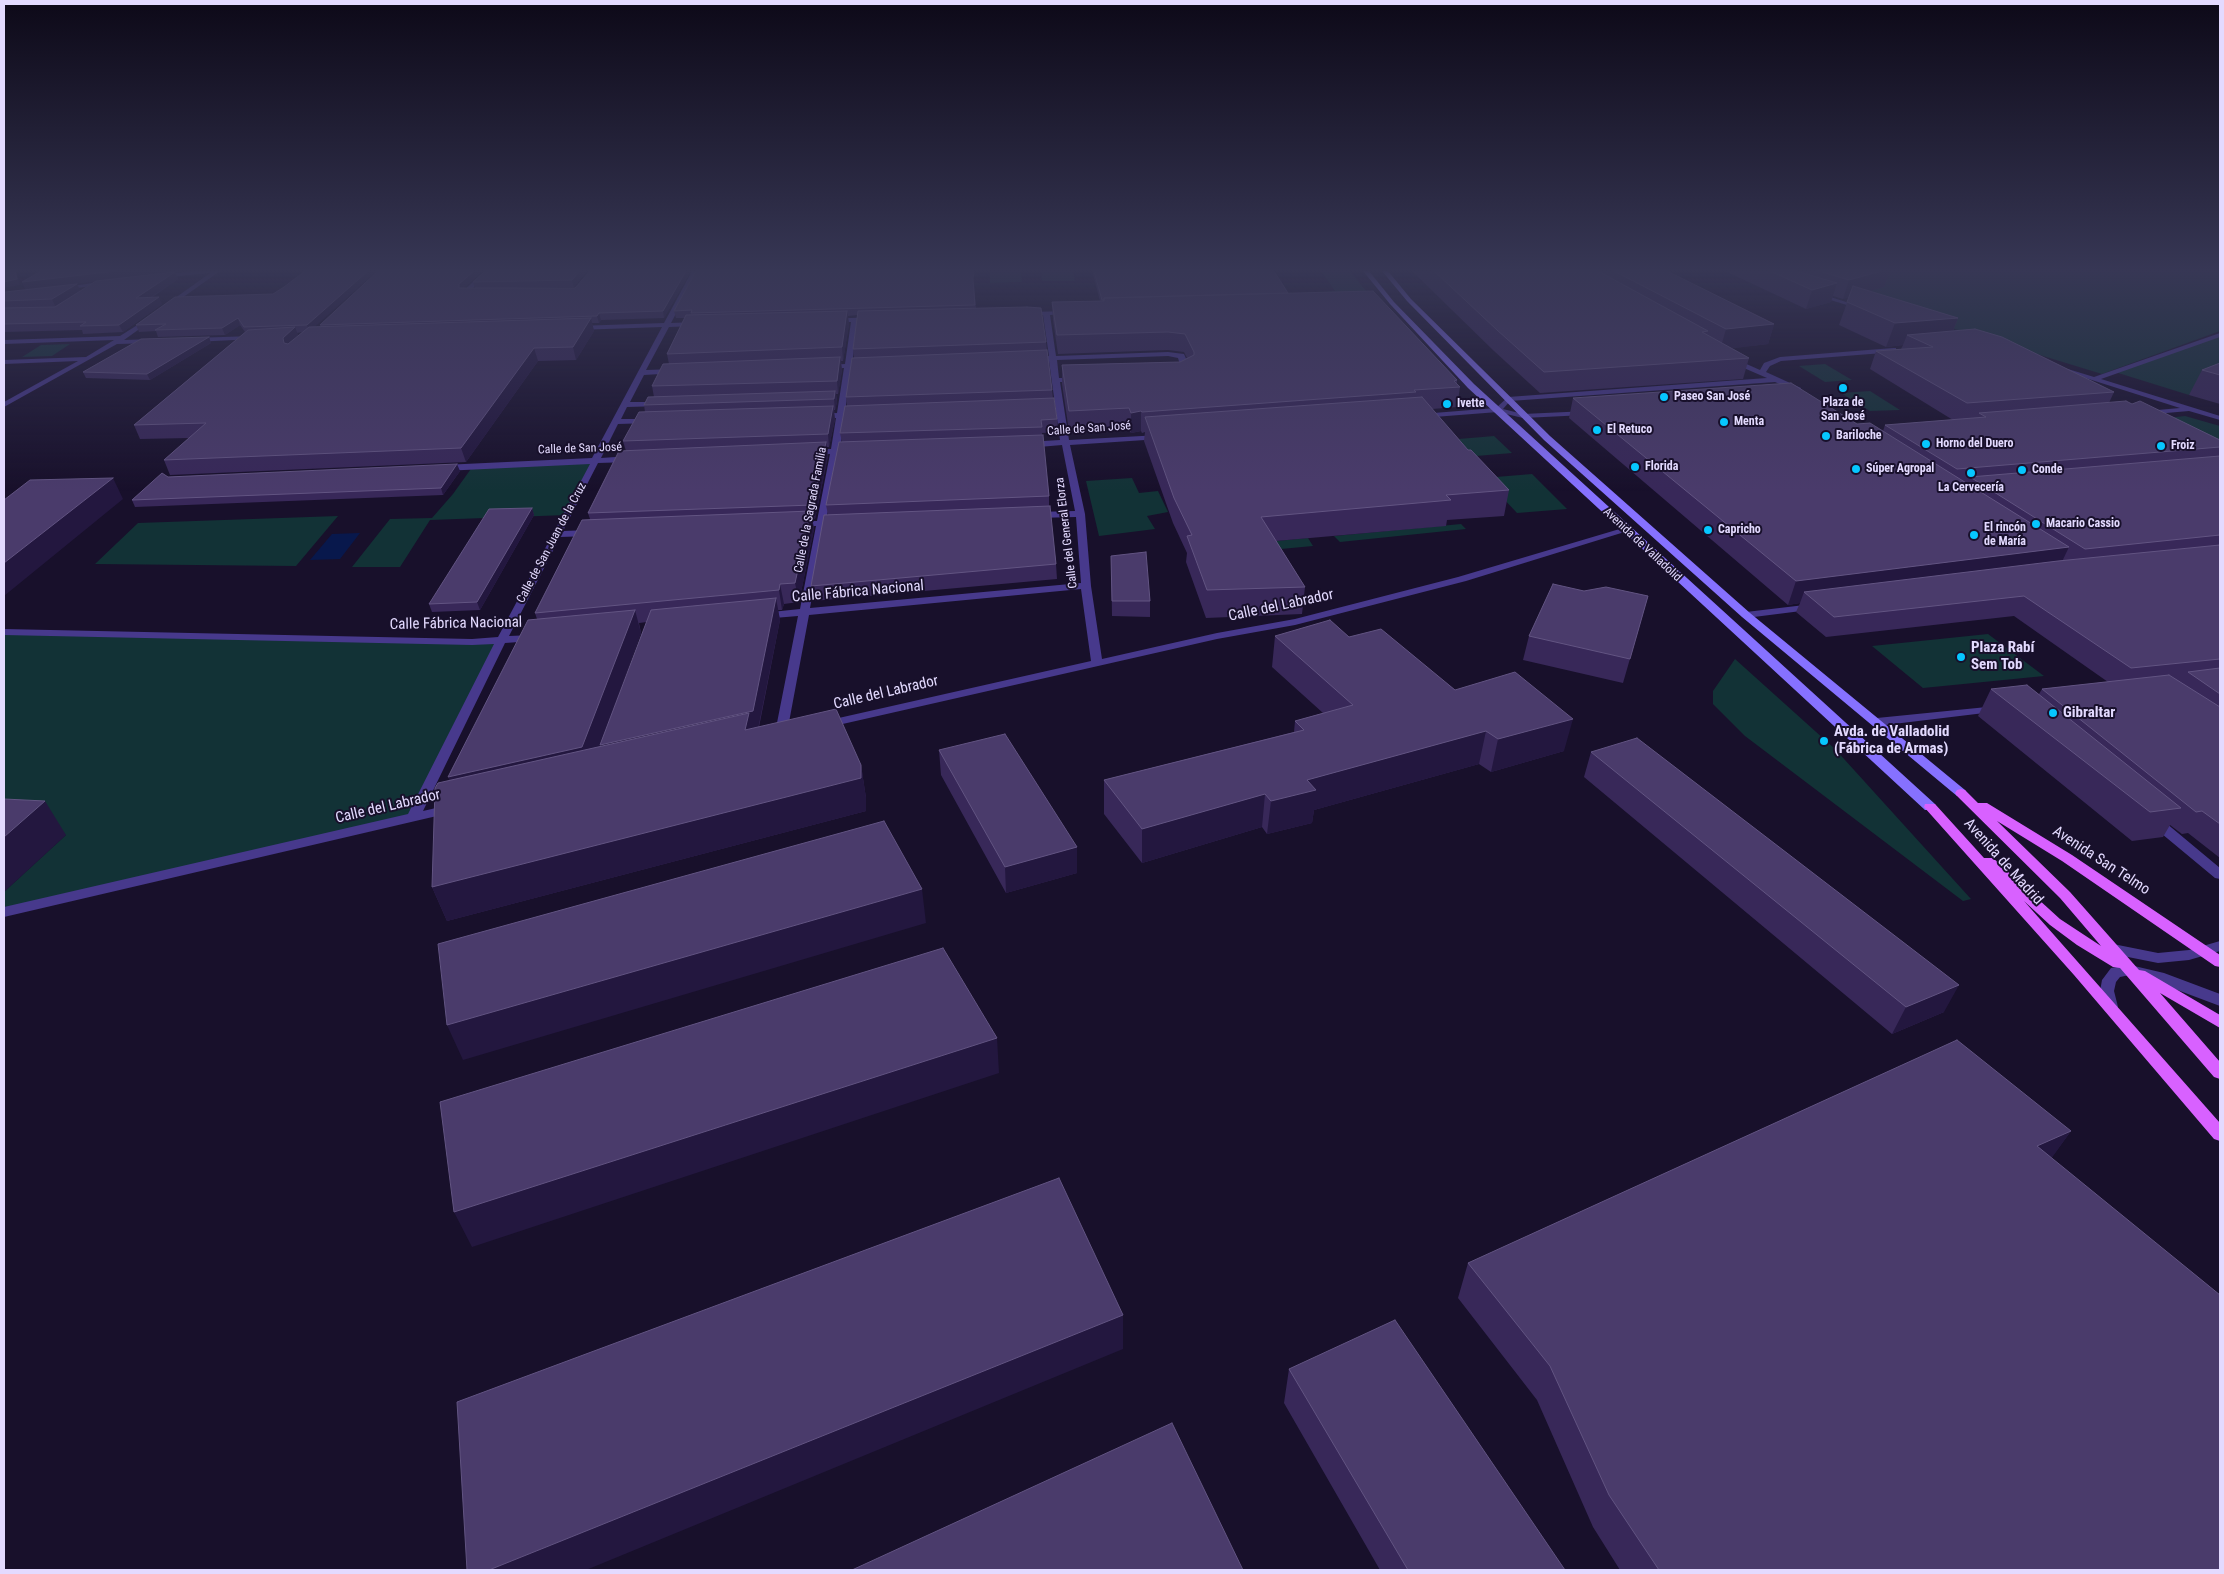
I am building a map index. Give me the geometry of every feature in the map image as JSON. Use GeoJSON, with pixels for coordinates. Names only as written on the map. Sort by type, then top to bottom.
{"type":"FeatureCollection","features":[{"type":"Feature","properties":{"kind":"main road","name":"Avenida de Valladolid"},"geometry":{"type":"LineString","coordinates":[[1432,344],[1472,386],[1626,530],[1930,807]]}},
{"type":"Feature","properties":{"kind":"main road","name":"Avenida de Valladolid"},"geometry":{"type":"LineString","coordinates":[[1452,344],[1523,416],[1746,615],[1961,793]]}},
{"type":"Feature","properties":{"kind":"main road","name":"Avenida de Madrid"},"geometry":{"type":"LineString","coordinates":[[1961,793],[2065,895],[2220,1073]]}},
{"type":"Feature","properties":{"kind":"main road","name":"Avenida San Telmo"},"geometry":{"type":"LineString","coordinates":[[1961,793],[2067,858],[2220,962]]}},
{"type":"Feature","properties":{"kind":"main road","name":"Avenida de Madrid"},"geometry":{"type":"LineString","coordinates":[[1930,807],[2055,922],[2130,970]]}},
{"type":"Feature","properties":{"kind":"main road","name":"Avenida de Madrid"},"geometry":{"type":"LineString","coordinates":[[1930,807],[2110,1007],[2220,1134]]}},
{"type":"Feature","properties":{"kind":"main road"},"geometry":{"type":"LineString","coordinates":[[2130,970],[2220,1022]]}},
{"type":"Feature","properties":{"kind":"street"},"geometry":{"type":"LineString","coordinates":[[4,404],[112,344]]}},
{"type":"Feature","properties":{"kind":"street","name":"Calle de San Juan de la Cruz"},"geometry":{"type":"LineString","coordinates":[[413,818],[501,641],[655,344]]}},
{"type":"Feature","properties":{"kind":"street","name":"Calle de la Sagrada Familia"},"geometry":{"type":"LineString","coordinates":[[781,734],[835,451],[840,415],[838,398],[848,366],[851,344]]}},
{"type":"Feature","properties":{"kind":"street","name":"Calle del General Elorza"},"geometry":{"type":"LineString","coordinates":[[1052,344],[1065,443],[1070,455],[1080,514],[1086,586],[1097,662]]}},
{"type":"Feature","properties":{"kind":"street"},"geometry":{"type":"LineString","coordinates":[[2094,379],[2193,344]]}},
{"type":"Feature","properties":{"kind":"street"},"geometry":{"type":"LineString","coordinates":[[1762,373],[1767,365],[1780,359],[1901,350]]}},
{"type":"Feature","properties":{"kind":"street"},"geometry":{"type":"LineString","coordinates":[[1024,359],[1168,354],[1181,356],[1188,372],[1179,377]]}},
{"type":"Feature","properties":{"kind":"street"},"geometry":{"type":"LineString","coordinates":[[1726,358],[1778,380],[1802,397]]}},
{"type":"Feature","properties":{"kind":"street"},"geometry":{"type":"LineString","coordinates":[[4,362],[87,359]]}},
{"type":"Feature","properties":{"kind":"street"},"geometry":{"type":"LineString","coordinates":[[2047,364],[2220,418]]}},
{"type":"Feature","properties":{"kind":"street"},"geometry":{"type":"LineString","coordinates":[[815,367],[877,365]]}},
{"type":"Feature","properties":{"kind":"street"},"geometry":{"type":"LineString","coordinates":[[641,373],[688,371]]}},
{"type":"Feature","properties":{"kind":"street"},"geometry":{"type":"LineString","coordinates":[[1057,380],[1082,380]]}},
{"type":"Feature","properties":{"kind":"street"},"geometry":{"type":"LineString","coordinates":[[1498,410],[1508,399],[1778,380]]}},
{"type":"Feature","properties":{"kind":"street"},"geometry":{"type":"LineString","coordinates":[[1722,384],[1750,389]]}},
{"type":"Feature","properties":{"kind":"street"},"geometry":{"type":"LineString","coordinates":[[1407,417],[1498,410],[1523,416],[1590,413],[1564,406],[1561,401],[1571,394]]}},
{"type":"Feature","properties":{"kind":"street"},"geometry":{"type":"LineString","coordinates":[[624,405],[674,403]]}},
{"type":"Feature","properties":{"kind":"street"},"geometry":{"type":"LineString","coordinates":[[1051,408],[1060,408]]}},
{"type":"Feature","properties":{"kind":"street"},"geometry":{"type":"LineString","coordinates":[[2141,413],[2193,410]]}},
{"type":"Feature","properties":{"kind":"street"},"geometry":{"type":"LineString","coordinates":[[811,416],[869,414]]}},
{"type":"Feature","properties":{"kind":"street"},"geometry":{"type":"LineString","coordinates":[[616,422],[656,421]]}},
{"type":"Feature","properties":{"kind":"street","name":"Calle de San José"},"geometry":{"type":"LineString","coordinates":[[1017,445],[1169,436]]}},
{"type":"Feature","properties":{"kind":"street"},"geometry":{"type":"LineString","coordinates":[[802,452],[864,450]]}},
{"type":"Feature","properties":{"kind":"street","name":"Calle de San José"},"geometry":{"type":"LineString","coordinates":[[434,468],[640,459]]}},
{"type":"Feature","properties":{"kind":"street"},"geometry":{"type":"LineString","coordinates":[[1020,516],[1080,514]]}},
{"type":"Feature","properties":{"kind":"street"},"geometry":{"type":"LineString","coordinates":[[791,525],[851,522]]}},
{"type":"Feature","properties":{"kind":"street","name":"Calle del Labrador"},"geometry":{"type":"LineString","coordinates":[[809,727],[1217,636],[1295,622],[1470,576],[1626,530]]}},
{"type":"Feature","properties":{"kind":"street"},"geometry":{"type":"LineString","coordinates":[[558,534],[603,532]]}},
{"type":"Feature","properties":{"kind":"street","name":"Calle Fábrica Nacional"},"geometry":{"type":"LineString","coordinates":[[747,617],[1086,586]]}},
{"type":"Feature","properties":{"kind":"street"},"geometry":{"type":"LineString","coordinates":[[1746,615],[1826,606]]}},
{"type":"Feature","properties":{"kind":"street","name":"Calle Fábrica Nacional"},"geometry":{"type":"LineString","coordinates":[[4,632],[501,641],[540,637]]}},
{"type":"Feature","properties":{"kind":"street"},"geometry":{"type":"LineString","coordinates":[[1877,722],[2006,708]]}},
{"type":"Feature","properties":{"kind":"street","name":"Calle del Labrador"},"geometry":{"type":"LineString","coordinates":[[4,912],[461,807]]}},
{"type":"Feature","properties":{"kind":"street"},"geometry":{"type":"LineString","coordinates":[[2145,813],[2220,875]]}},
{"type":"Feature","properties":{"kind":"street"},"geometry":{"type":"LineString","coordinates":[[2082,941],[2112,950],[2158,958],[2189,955],[2220,946]]}},
{"type":"Feature","properties":{"kind":"street"},"geometry":{"type":"LineString","coordinates":[[2110,1007],[2107,991],[2109,980],[2116,972],[2130,970],[2159,977],[2220,1000]]}},
{"type":"Feature","properties":{"kind":"green space"},"geometry":{"type":"Polygon","coordinates":[[[69,344],[52,356],[22,357],[41,345],[69,344]]]}},
{"type":"Feature","properties":{"kind":"green space"},"geometry":{"type":"Polygon","coordinates":[[[2005,344],[2183,344],[2102,374],[2005,344]]]}},
{"type":"Feature","properties":{"kind":"green space"},"geometry":{"type":"Polygon","coordinates":[[[2193,344],[2220,344],[2220,383],[2189,395],[2115,372],[2193,344]]]}},
{"type":"Feature","properties":{"kind":"green space"},"geometry":{"type":"Polygon","coordinates":[[[1825,364],[1852,380],[1825,382],[1799,366],[1825,364]]]}},
{"type":"Feature","properties":{"kind":"green space"},"geometry":{"type":"Polygon","coordinates":[[[1870,391],[1900,410],[1870,411],[1841,393],[1870,391]]]}},
{"type":"Feature","properties":{"kind":"green space"},"geometry":{"type":"Polygon","coordinates":[[[2185,416],[2220,426],[2220,461],[2141,421],[2185,416]]]}},
{"type":"Feature","properties":{"kind":"green space"},"geometry":{"type":"Polygon","coordinates":[[[1494,436],[1512,453],[1464,457],[1447,440],[1494,436]]]}},
{"type":"Feature","properties":{"kind":"green space"},"geometry":{"type":"Polygon","coordinates":[[[595,461],[567,515],[430,520],[400,567],[352,567],[390,519],[432,518],[453,494],[473,466],[595,461]]]}},
{"type":"Feature","properties":{"kind":"green space"},"geometry":{"type":"Polygon","coordinates":[[[1532,474],[1567,509],[1517,513],[1484,478],[1532,474]]]}},
{"type":"Feature","properties":{"kind":"green space"},"geometry":{"type":"Polygon","coordinates":[[[1132,478],[1139,493],[1158,491],[1168,512],[1147,516],[1155,529],[1099,536],[1086,481],[1132,478]]]}},
{"type":"Feature","properties":{"kind":"green space"},"geometry":{"type":"Polygon","coordinates":[[[338,516],[296,566],[95,564],[138,523],[338,516]]]}},
{"type":"Feature","properties":{"kind":"green space"},"geometry":{"type":"Polygon","coordinates":[[[1461,524],[1466,529],[1340,542],[1334,536],[1461,524]]]}},
{"type":"Feature","properties":{"kind":"green space"},"geometry":{"type":"Polygon","coordinates":[[[1308,538],[1313,546],[1206,556],[1202,548],[1308,538]]]}},
{"type":"Feature","properties":{"kind":"green space"},"geometry":{"type":"Polygon","coordinates":[[[4,632],[472,642],[501,641],[413,818],[4,912],[4,892],[66,835],[4,831],[4,632]]]}},
{"type":"Feature","properties":{"kind":"green space"},"geometry":{"type":"Polygon","coordinates":[[[1988,634],[2044,676],[1923,688],[1872,646],[1988,634]]]}},
{"type":"Feature","properties":{"kind":"green space"},"geometry":{"type":"Polygon","coordinates":[[[1735,659],[1835,749],[1971,899],[1963,901],[1745,736],[1713,704],[1713,691],[1735,659]]]}},
{"type":"Feature","properties":{"kind":"shaded area"},"geometry":{"type":"Polygon","coordinates":[[[360,533],[340,559],[310,560],[332,534],[360,533]]]}},
{"type":"Feature","properties":{"kind":"building"},"geometry":{"type":"Polygon","coordinates":[[[131,344],[197,344],[147,374],[83,372],[131,344]]]}},
{"type":"Feature","properties":{"kind":"building"},"geometry":{"type":"Polygon","coordinates":[[[231,344],[575,344],[573,347],[534,348],[461,448],[164,460],[206,423],[134,425],[231,344]]]}},
{"type":"Feature","properties":{"kind":"building"},"geometry":{"type":"Polygon","coordinates":[[[672,344],[842,344],[842,347],[667,354],[672,344]]]}},
{"type":"Feature","properties":{"kind":"building"},"geometry":{"type":"Polygon","coordinates":[[[854,344],[978,344],[853,349],[854,344]]]}},
{"type":"Feature","properties":{"kind":"building"},"geometry":{"type":"Polygon","coordinates":[[[1190,344],[1423,344],[1457,380],[1454,381],[1460,387],[1414,390],[1416,392],[1131,413],[1129,408],[1069,411],[1062,365],[1180,362],[1194,355],[1190,344]]]}},
{"type":"Feature","properties":{"kind":"building"},"geometry":{"type":"Polygon","coordinates":[[[1513,344],[1725,344],[1749,358],[1544,372],[1513,344]]]}},
{"type":"Feature","properties":{"kind":"building"},"geometry":{"type":"Polygon","coordinates":[[[1927,344],[2017,344],[2114,392],[1967,403],[1876,351],[1933,347],[1927,344]]]}},
{"type":"Feature","properties":{"kind":"building"},"geometry":{"type":"Polygon","coordinates":[[[1047,350],[1052,390],[846,397],[852,358],[1047,350]]]}},
{"type":"Feature","properties":{"kind":"building"},"geometry":{"type":"Polygon","coordinates":[[[840,357],[837,381],[652,386],[663,364],[840,357]]]}},
{"type":"Feature","properties":{"kind":"building"},"geometry":{"type":"Polygon","coordinates":[[[2220,363],[2220,375],[2202,370],[2220,363]]]}},
{"type":"Feature","properties":{"kind":"building"},"geometry":{"type":"Polygon","coordinates":[[[1791,383],[1857,424],[1870,423],[2069,547],[1796,581],[1573,398],[1791,383]]]}},
{"type":"Feature","properties":{"kind":"building"},"geometry":{"type":"Polygon","coordinates":[[[835,391],[834,399],[644,405],[648,397],[835,391]]]}},
{"type":"Feature","properties":{"kind":"building"},"geometry":{"type":"Polygon","coordinates":[[[1422,397],[1468,450],[1471,450],[1509,490],[1446,495],[1451,500],[1261,517],[1305,587],[1207,590],[1187,536],[1192,535],[1174,498],[1145,417],[1422,397]]]}},
{"type":"Feature","properties":{"kind":"building"},"geometry":{"type":"Polygon","coordinates":[[[1054,398],[1057,419],[1041,420],[1042,427],[840,433],[845,406],[1054,398]]]}},
{"type":"Feature","properties":{"kind":"building"},"geometry":{"type":"Polygon","coordinates":[[[2126,401],[2132,404],[2140,401],[2220,440],[2220,447],[1957,469],[1885,425],[1986,417],[1979,413],[2126,401]]]}},
{"type":"Feature","properties":{"kind":"building"},"geometry":{"type":"Polygon","coordinates":[[[833,406],[828,434],[623,441],[639,412],[833,406]]]}},
{"type":"Feature","properties":{"kind":"building"},"geometry":{"type":"Polygon","coordinates":[[[1043,435],[1049,496],[826,505],[839,442],[1043,435]]]}},
{"type":"Feature","properties":{"kind":"building"},"geometry":{"type":"Polygon","coordinates":[[[826,442],[813,505],[588,513],[619,451],[826,442]]]}},
{"type":"Feature","properties":{"kind":"building"},"geometry":{"type":"Polygon","coordinates":[[[2220,456],[2220,535],[2085,549],[1970,477],[2220,456]]]}},
{"type":"Feature","properties":{"kind":"building"},"geometry":{"type":"Polygon","coordinates":[[[457,464],[441,488],[132,500],[162,473],[168,477],[457,464]]]}},
{"type":"Feature","properties":{"kind":"building"},"geometry":{"type":"Polygon","coordinates":[[[113,478],[4,563],[4,500],[30,480],[113,478]]]}},
{"type":"Feature","properties":{"kind":"building"},"geometry":{"type":"Polygon","coordinates":[[[1050,506],[1056,564],[811,586],[824,515],[1050,506]]]}},
{"type":"Feature","properties":{"kind":"building"},"geometry":{"type":"Polygon","coordinates":[[[532,508],[477,602],[429,604],[489,509],[532,508]]]}},
{"type":"Feature","properties":{"kind":"building"},"geometry":{"type":"Polygon","coordinates":[[[811,511],[795,583],[780,584],[779,590],[535,613],[582,520],[811,511]]]}},
{"type":"Feature","properties":{"kind":"building"},"geometry":{"type":"Polygon","coordinates":[[[2220,545],[2220,659],[2131,668],[2024,596],[1834,617],[1804,592],[2058,561],[2220,545]]]}},
{"type":"Feature","properties":{"kind":"building"},"geometry":{"type":"Polygon","coordinates":[[[1146,552],[1150,601],[1112,601],[1111,556],[1146,552]]]}},
{"type":"Feature","properties":{"kind":"building"},"geometry":{"type":"Polygon","coordinates":[[[1553,584],[1584,591],[1606,587],[1648,596],[1630,659],[1529,636],[1553,584]]]}},
{"type":"Feature","properties":{"kind":"building"},"geometry":{"type":"Polygon","coordinates":[[[776,598],[753,711],[600,745],[651,610],[776,598]]]}},
{"type":"Feature","properties":{"kind":"building"},"geometry":{"type":"Polygon","coordinates":[[[635,610],[582,747],[448,777],[528,620],[635,610]]]}},
{"type":"Feature","properties":{"kind":"building"},"geometry":{"type":"Polygon","coordinates":[[[1330,620],[1349,637],[1381,629],[1455,690],[1515,672],[1573,719],[1498,739],[1486,731],[1307,780],[1316,790],[1271,801],[1265,794],[1142,829],[1104,780],[1304,730],[1295,721],[1353,705],[1275,636],[1330,620]]]}},
{"type":"Feature","properties":{"kind":"building"},"geometry":{"type":"Polygon","coordinates":[[[2220,668],[2220,694],[2188,672],[2220,668]]]}},
{"type":"Feature","properties":{"kind":"building"},"geometry":{"type":"Polygon","coordinates":[[[2169,675],[2220,707],[2220,824],[2202,811],[2196,812],[2042,689],[2169,675]]]}},
{"type":"Feature","properties":{"kind":"building"},"geometry":{"type":"Polygon","coordinates":[[[2027,685],[2181,808],[2150,812],[1991,689],[2027,685]]]}},
{"type":"Feature","properties":{"kind":"building"},"geometry":{"type":"Polygon","coordinates":[[[836,709],[861,765],[861,778],[432,887],[435,788],[438,783],[749,713],[745,730],[836,709]]]}},
{"type":"Feature","properties":{"kind":"building"},"geometry":{"type":"Polygon","coordinates":[[[1005,734],[1077,847],[1005,867],[939,750],[1005,734]]]}},
{"type":"Feature","properties":{"kind":"building"},"geometry":{"type":"Polygon","coordinates":[[[1637,738],[1959,985],[1906,1007],[1591,752],[1637,738]]]}},
{"type":"Feature","properties":{"kind":"building"},"geometry":{"type":"Polygon","coordinates":[[[4,799],[45,801],[4,837],[4,799]]]}},
{"type":"Feature","properties":{"kind":"building"},"geometry":{"type":"Polygon","coordinates":[[[884,821],[922,889],[447,1025],[438,944],[884,821]]]}},
{"type":"Feature","properties":{"kind":"building"},"geometry":{"type":"Polygon","coordinates":[[[943,948],[997,1038],[454,1212],[440,1102],[943,948]]]}},
{"type":"Feature","properties":{"kind":"building"},"geometry":{"type":"Polygon","coordinates":[[[1957,1040],[2071,1131],[2037,1146],[2220,1295],[2220,1570],[1659,1570],[1609,1495],[1550,1366],[1468,1263],[1957,1040]]]}},
{"type":"Feature","properties":{"kind":"building"},"geometry":{"type":"Polygon","coordinates":[[[1059,1178],[1123,1315],[489,1570],[467,1570],[457,1402],[1059,1178]]]}},
{"type":"Feature","properties":{"kind":"building"},"geometry":{"type":"Polygon","coordinates":[[[1395,1320],[1565,1570],[1408,1570],[1289,1369],[1395,1320]]]}},
{"type":"Feature","properties":{"kind":"building"},"geometry":{"type":"Polygon","coordinates":[[[1172,1423],[1243,1570],[852,1570],[1172,1423]]]}},
{"type":"Feature","properties":{"kind":"place","name":"Plaza de San José"},"geometry":{"type":"Point","coordinates":[1843,388]}},
{"type":"Feature","properties":{"kind":"place","name":"Paseo San José"},"geometry":{"type":"Point","coordinates":[1664,397]}},
{"type":"Feature","properties":{"kind":"place","name":"Ivette"},"geometry":{"type":"Point","coordinates":[1447,404]}},
{"type":"Feature","properties":{"kind":"place","name":"Menta"},"geometry":{"type":"Point","coordinates":[1724,422]}},
{"type":"Feature","properties":{"kind":"place","name":"El Retuco"},"geometry":{"type":"Point","coordinates":[1597,430]}},
{"type":"Feature","properties":{"kind":"place","name":"Bariloche"},"geometry":{"type":"Point","coordinates":[1826,436]}},
{"type":"Feature","properties":{"kind":"place","name":"Horno del Duero"},"geometry":{"type":"Point","coordinates":[1926,444]}},
{"type":"Feature","properties":{"kind":"place","name":"Froiz"},"geometry":{"type":"Point","coordinates":[2161,446]}},
{"type":"Feature","properties":{"kind":"place","name":"Florida"},"geometry":{"type":"Point","coordinates":[1635,467]}},
{"type":"Feature","properties":{"kind":"place","name":"Súper Agropal"},"geometry":{"type":"Point","coordinates":[1856,469]}},
{"type":"Feature","properties":{"kind":"place","name":"Conde"},"geometry":{"type":"Point","coordinates":[2022,470]}},
{"type":"Feature","properties":{"kind":"place","name":"La Cervecería"},"geometry":{"type":"Point","coordinates":[1971,473]}},
{"type":"Feature","properties":{"kind":"place","name":"Macario Cassio"},"geometry":{"type":"Point","coordinates":[2036,524]}},
{"type":"Feature","properties":{"kind":"place","name":"Capricho"},"geometry":{"type":"Point","coordinates":[1708,530]}},
{"type":"Feature","properties":{"kind":"place","name":"El rincón de María"},"geometry":{"type":"Point","coordinates":[1974,535]}},
{"type":"Feature","properties":{"kind":"place","name":"Plaza Rabí Sem Tob"},"geometry":{"type":"Point","coordinates":[1961,657]}},
{"type":"Feature","properties":{"kind":"place","name":"Gibraltar"},"geometry":{"type":"Point","coordinates":[2053,713]}},
{"type":"Feature","properties":{"kind":"place","name":"Avda. de Valladolid (Fábrica de Armas)"},"geometry":{"type":"Point","coordinates":[1824,741]}}]}
